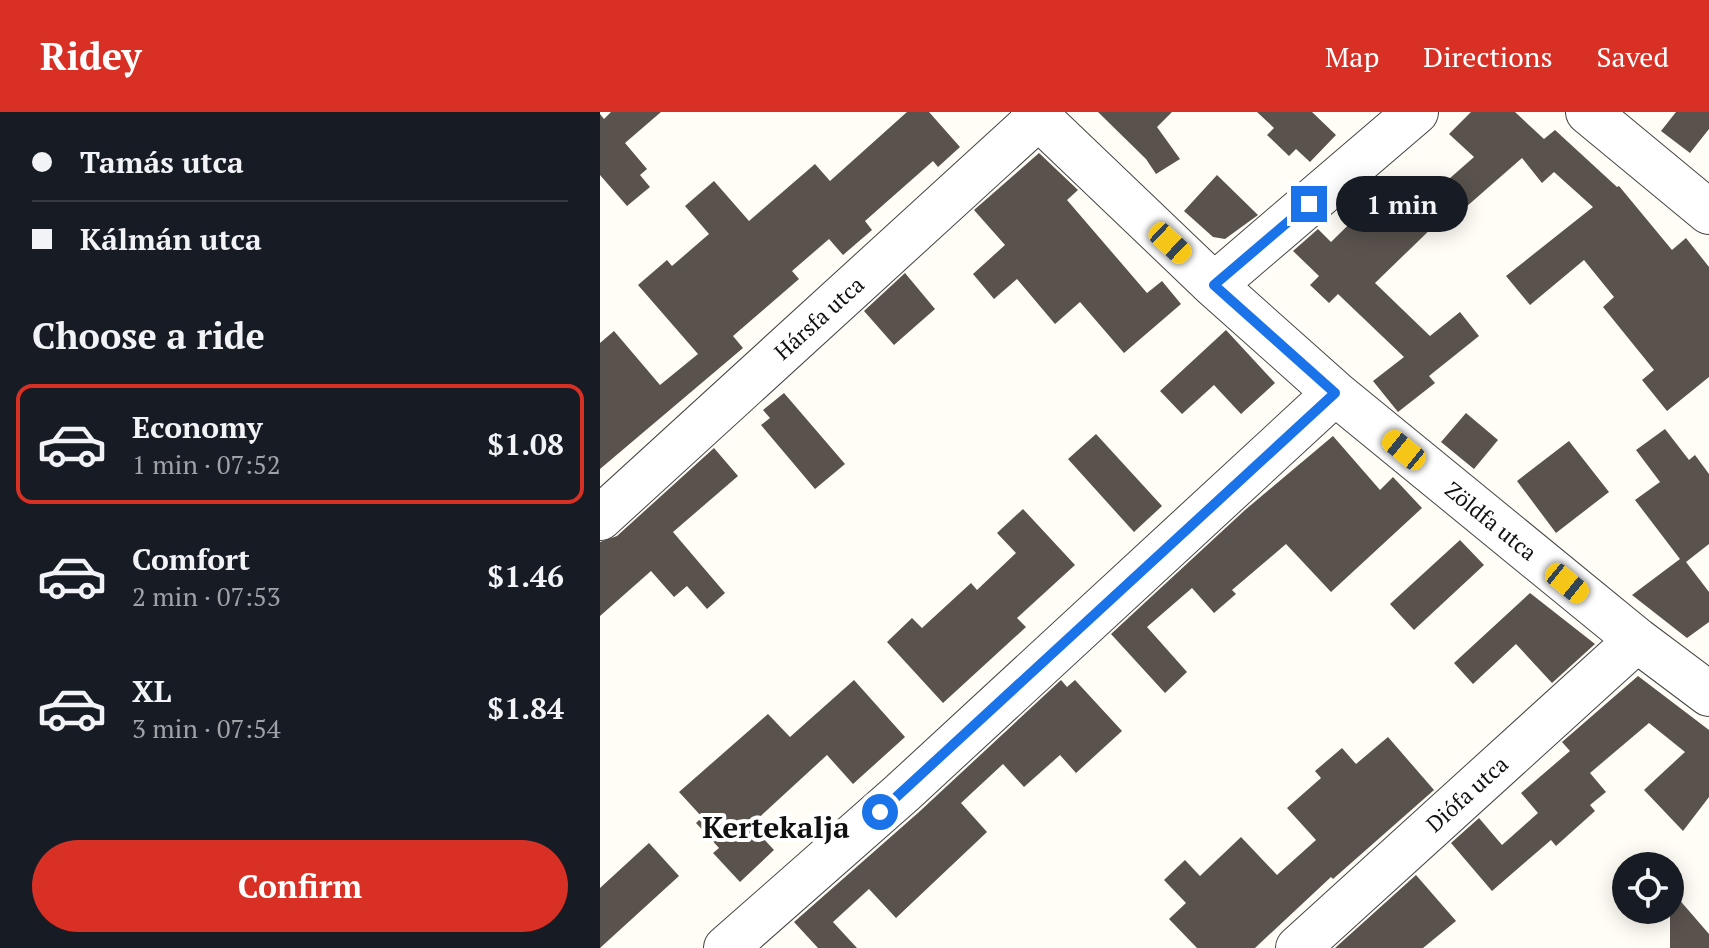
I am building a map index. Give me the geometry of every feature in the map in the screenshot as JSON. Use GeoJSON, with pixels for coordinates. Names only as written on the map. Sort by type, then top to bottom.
{"type":"FeatureCollection","features":[{"type":"Feature","properties":{"kind":"street"},"geometry":{"type":"LineString","coordinates":[[1214,285],[1416,112]]}},
{"type":"Feature","properties":{"kind":"street"},"geometry":{"type":"LineString","coordinates":[[1588,112],[1709,212]]}},
{"type":"Feature","properties":{"kind":"street","name":"Zöldfa utca"},"geometry":{"type":"LineString","coordinates":[[1036,115],[1214,285],[1335,393],[1637,640],[1709,694]]}},
{"type":"Feature","properties":{"kind":"street","name":"Hársfa utca"},"geometry":{"type":"LineString","coordinates":[[600,518],[1036,115]]}},
{"type":"Feature","properties":{"kind":"street"},"geometry":{"type":"LineString","coordinates":[[726,948],[902,793],[1335,393]]}},
{"type":"Feature","properties":{"kind":"street","name":"Diófa utca"},"geometry":{"type":"LineString","coordinates":[[1298,948],[1637,640]]}},
{"type":"Feature","properties":{"kind":"building"},"geometry":{"type":"Polygon","coordinates":[[[611,112],[661,112],[625,143],[647,169],[640,175],[650,187],[627,206],[600,175],[600,114],[604,119],[611,112]]]}},
{"type":"Feature","properties":{"kind":"building"},"geometry":{"type":"Polygon","coordinates":[[[907,112],[929,112],[960,147],[938,167],[933,161],[865,221],[872,230],[843,255],[829,239],[792,271],[799,279],[733,336],[743,348],[600,469],[600,343],[614,331],[660,385],[698,354],[638,285],[667,260],[672,266],[709,234],[685,206],[714,181],[749,221],[815,164],[830,181],[907,112]]]}},
{"type":"Feature","properties":{"kind":"building"},"geometry":{"type":"Polygon","coordinates":[[[1098,112],[1172,112],[1157,127],[1180,159],[1156,174],[1146,159],[1098,112]]]}},
{"type":"Feature","properties":{"kind":"building"},"geometry":{"type":"Polygon","coordinates":[[[1257,112],[1312,112],[1336,135],[1310,162],[1296,149],[1289,156],[1267,135],[1274,128],[1257,112]]]}},
{"type":"Feature","properties":{"kind":"building"},"geometry":{"type":"Polygon","coordinates":[[[1471,112],[1515,112],[1544,139],[1555,130],[1619,186],[1672,250],[1686,238],[1709,267],[1709,377],[1667,411],[1642,380],[1654,370],[1603,307],[1614,297],[1584,260],[1530,305],[1506,276],[1593,207],[1554,172],[1542,183],[1522,158],[1442,228],[1437,223],[1375,283],[1430,336],[1460,312],[1479,336],[1429,376],[1435,383],[1398,412],[1373,381],[1404,357],[1338,294],[1329,303],[1310,285],[1319,276],[1293,251],[1318,229],[1331,242],[1391,183],[1416,208],[1474,157],[1449,134],[1471,112]]]}},
{"type":"Feature","properties":{"kind":"building"},"geometry":{"type":"Polygon","coordinates":[[[1676,112],[1709,112],[1709,129],[1690,153],[1661,131],[1676,112]]]}},
{"type":"Feature","properties":{"kind":"building"},"geometry":{"type":"Polygon","coordinates":[[[1039,153],[1078,190],[1067,200],[1147,293],[1162,281],[1181,304],[1124,353],[1080,302],[1055,324],[1017,279],[994,299],[973,274],[1005,245],[974,210],[1039,153]]]}},
{"type":"Feature","properties":{"kind":"building"},"geometry":{"type":"Polygon","coordinates":[[[1217,175],[1258,215],[1225,239],[1213,237],[1184,211],[1217,175]]]}},
{"type":"Feature","properties":{"kind":"building"},"geometry":{"type":"Polygon","coordinates":[[[905,273],[935,309],[894,345],[864,311],[905,273]]]}},
{"type":"Feature","properties":{"kind":"building"},"geometry":{"type":"Polygon","coordinates":[[[1226,330],[1275,383],[1241,414],[1214,385],[1182,414],[1160,391],[1226,330]]]}},
{"type":"Feature","properties":{"kind":"building"},"geometry":{"type":"Polygon","coordinates":[[[784,393],[845,464],[815,489],[761,425],[770,418],[763,410],[784,393]]]}},
{"type":"Feature","properties":{"kind":"building"},"geometry":{"type":"Polygon","coordinates":[[[1466,413],[1498,440],[1474,469],[1441,442],[1466,413]]]}},
{"type":"Feature","properties":{"kind":"building"},"geometry":{"type":"Polygon","coordinates":[[[1665,429],[1689,460],[1695,455],[1709,474],[1709,544],[1686,562],[1709,592],[1709,622],[1687,638],[1632,595],[1680,559],[1635,500],[1660,482],[1636,450],[1665,429]]]}},
{"type":"Feature","properties":{"kind":"building"},"geometry":{"type":"Polygon","coordinates":[[[1096,434],[1162,506],[1134,532],[1068,459],[1096,434]]]}},
{"type":"Feature","properties":{"kind":"building"},"geometry":{"type":"Polygon","coordinates":[[[1333,436],[1380,490],[1393,477],[1422,508],[1331,592],[1286,544],[1232,590],[1236,594],[1214,613],[1192,588],[1147,627],[1187,672],[1165,693],[1111,634],[1245,510],[1333,436]]]}},
{"type":"Feature","properties":{"kind":"building"},"geometry":{"type":"Polygon","coordinates":[[[1569,441],[1609,492],[1556,533],[1517,481],[1569,441]]]}},
{"type":"Feature","properties":{"kind":"building"},"geometry":{"type":"Polygon","coordinates":[[[714,448],[738,476],[673,532],[725,593],[707,609],[687,586],[674,597],[651,571],[600,616],[600,542],[617,536],[714,448]]]}},
{"type":"Feature","properties":{"kind":"building"},"geometry":{"type":"Polygon","coordinates":[[[1023,509],[1075,565],[1017,618],[1026,627],[943,703],[887,642],[912,618],[922,628],[971,583],[977,590],[1016,553],[997,533],[1023,509]]]}},
{"type":"Feature","properties":{"kind":"building"},"geometry":{"type":"Polygon","coordinates":[[[1460,540],[1484,565],[1414,630],[1390,604],[1460,540]]]}},
{"type":"Feature","properties":{"kind":"building"},"geometry":{"type":"Polygon","coordinates":[[[1530,593],[1595,644],[1552,683],[1516,644],[1473,684],[1454,663],[1530,593]]]}},
{"type":"Feature","properties":{"kind":"building"},"geometry":{"type":"Polygon","coordinates":[[[1638,676],[1709,730],[1709,797],[1683,831],[1644,790],[1685,752],[1649,723],[1590,773],[1606,792],[1590,805],[1595,811],[1556,846],[1551,840],[1492,891],[1451,843],[1479,818],[1502,845],[1538,813],[1521,793],[1570,751],[1562,742],[1638,676]]]}},
{"type":"Feature","properties":{"kind":"building"},"geometry":{"type":"Polygon","coordinates":[[[854,680],[905,737],[853,784],[827,755],[751,825],[774,850],[740,882],[713,853],[719,848],[696,823],[702,817],[679,792],[768,714],[790,737],[854,680]]]}},
{"type":"Feature","properties":{"kind":"building"},"geometry":{"type":"Polygon","coordinates":[[[1061,680],[1067,687],[1075,680],[1122,731],[1076,773],[1060,755],[1024,787],[1003,764],[961,803],[987,832],[896,918],[869,889],[833,922],[857,948],[818,948],[794,922],[919,812],[1061,680]]]}},
{"type":"Feature","properties":{"kind":"building"},"geometry":{"type":"Polygon","coordinates":[[[1388,737],[1434,790],[1333,879],[1331,877],[1255,948],[1197,948],[1169,919],[1186,903],[1164,880],[1185,860],[1200,876],[1241,837],[1277,875],[1316,840],[1287,808],[1321,778],[1315,771],[1342,748],[1356,764],[1388,737]]]}},
{"type":"Feature","properties":{"kind":"building"},"geometry":{"type":"Polygon","coordinates":[[[649,843],[679,876],[600,948],[600,888],[649,843]]]}},
{"type":"Feature","properties":{"kind":"building"},"geometry":{"type":"Polygon","coordinates":[[[1416,875],[1456,921],[1423,948],[1335,948],[1416,875]]]}},
{"type":"Feature","properties":{"kind":"building"},"geometry":{"type":"Polygon","coordinates":[[[1684,905],[1709,934],[1709,948],[1670,948],[1670,924],[1684,924],[1684,905]]]}},
{"type":"Feature","properties":{"kind":"district","name":"Kertekalja"},"geometry":{"type":"Point","coordinates":[776,828]}},
{"type":"Feature","properties":{"kind":"route"},"geometry":{"type":"LineString","coordinates":[[880,812],[1335,393],[1214,285],[1309,204]]}}]}
